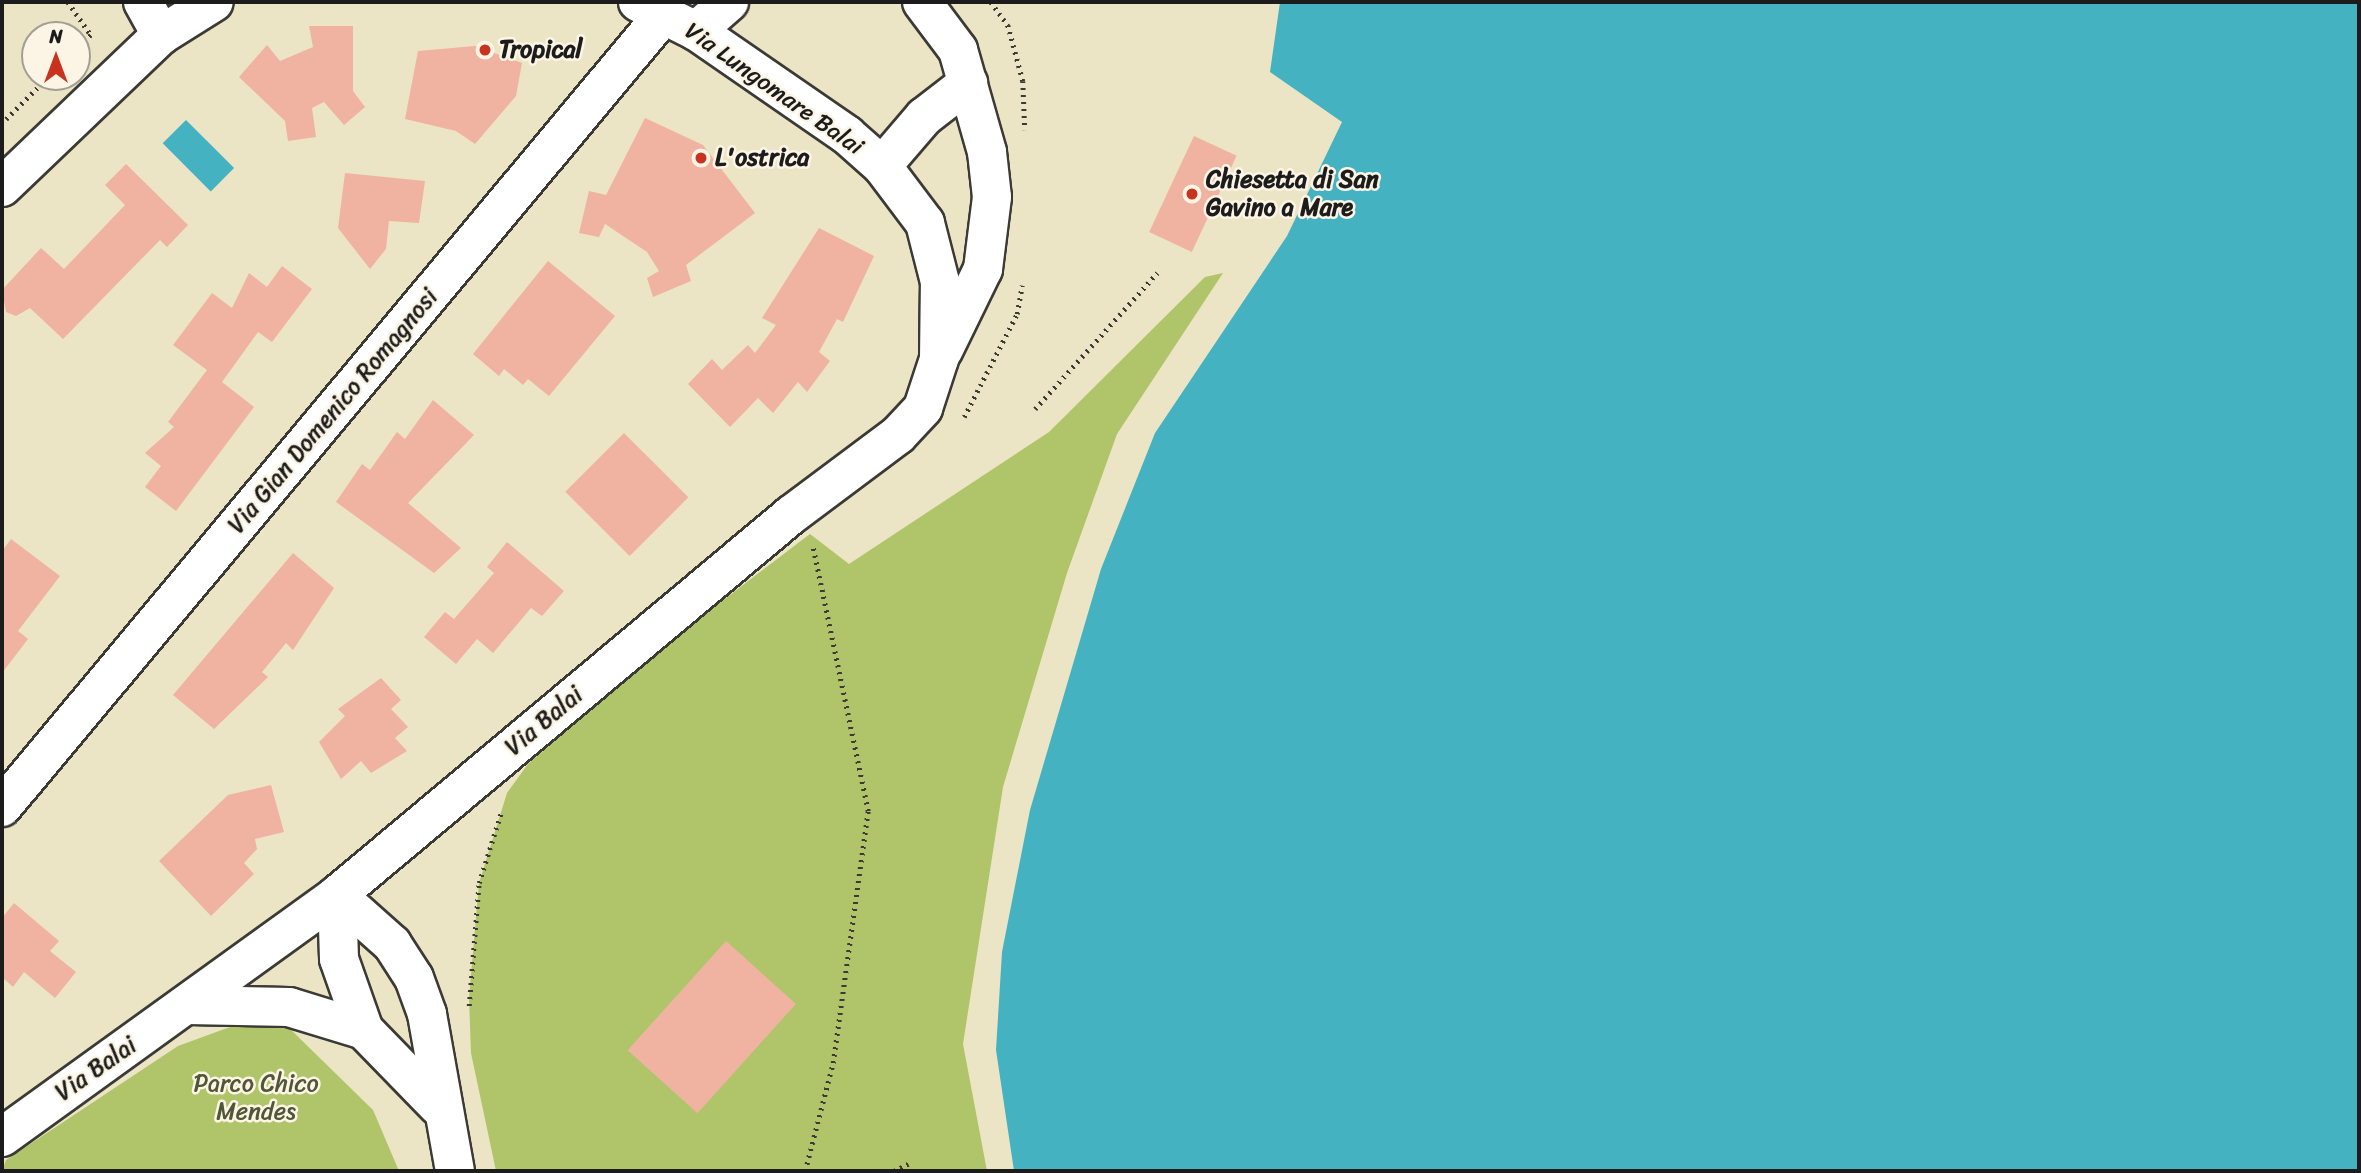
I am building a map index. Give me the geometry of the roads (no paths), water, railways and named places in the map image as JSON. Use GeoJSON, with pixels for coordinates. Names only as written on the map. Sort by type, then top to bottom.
{"type":"FeatureCollection","features":[{"type":"Feature","properties":{"kind":"street"},"geometry":{"type":"LineString","coordinates":[[143,2],[161,35]]}},
{"type":"Feature","properties":{"kind":"street"},"geometry":{"type":"LineString","coordinates":[[2,187],[161,35],[214,2]]}},
{"type":"Feature","properties":{"kind":"street","name":"Via Gian Domenico Romagnosi"},"geometry":{"type":"LineString","coordinates":[[2,807],[666,16],[729,2]]}},
{"type":"Feature","properties":{"kind":"street"},"geometry":{"type":"LineString","coordinates":[[922,2],[958,50],[968,83],[992,197],[983,269],[939,359]]}},
{"type":"Feature","properties":{"kind":"street","name":"Via Lungomare Balai"},"geometry":{"type":"LineString","coordinates":[[666,16],[882,166],[925,223]]}},
{"type":"Feature","properties":{"kind":"street"},"geometry":{"type":"LineString","coordinates":[[882,166],[924,117],[968,83]]}},
{"type":"Feature","properties":{"kind":"street","name":"Via Balai"},"geometry":{"type":"LineString","coordinates":[[2,1137],[337,895],[781,523],[898,435],[936,384],[940,282],[925,223]]}},
{"type":"Feature","properties":{"kind":"street"},"geometry":{"type":"LineString","coordinates":[[337,895],[339,959],[364,1030],[438,1106]]}},
{"type":"Feature","properties":{"kind":"street"},"geometry":{"type":"LineString","coordinates":[[337,895],[392,944],[414,978],[427,1014],[438,1106],[455,1171]]}},
{"type":"Feature","properties":{"kind":"street"},"geometry":{"type":"LineString","coordinates":[[188,1005],[289,1007],[364,1030]]}},
{"type":"Feature","properties":{"kind":"water"},"geometry":{"type":"Polygon","coordinates":[[[1280,2],[2359,2],[2359,1171],[1014,1171],[996,1050],[1002,952],[1030,810],[1101,569],[1155,433],[1287,236],[1342,122],[1270,72],[1280,2]]]}},
{"type":"Feature","properties":{"kind":"water"},"geometry":{"type":"Polygon","coordinates":[[[186,120],[234,168],[211,191],[163,143],[186,120]]]}},
{"type":"Feature","properties":{"kind":"place","name":"Tropical"},"geometry":{"type":"Point","coordinates":[485,50]}},
{"type":"Feature","properties":{"kind":"place","name":"L'ostrica"},"geometry":{"type":"Point","coordinates":[701,158]}},
{"type":"Feature","properties":{"kind":"place","name":"Chiesetta di San Gavino a Mare"},"geometry":{"type":"Point","coordinates":[1192,194]}},
{"type":"Feature","properties":{"kind":"park label","name":"Parco Chico Mendes"},"geometry":{"type":"Point","coordinates":[256,1098]}}]}
